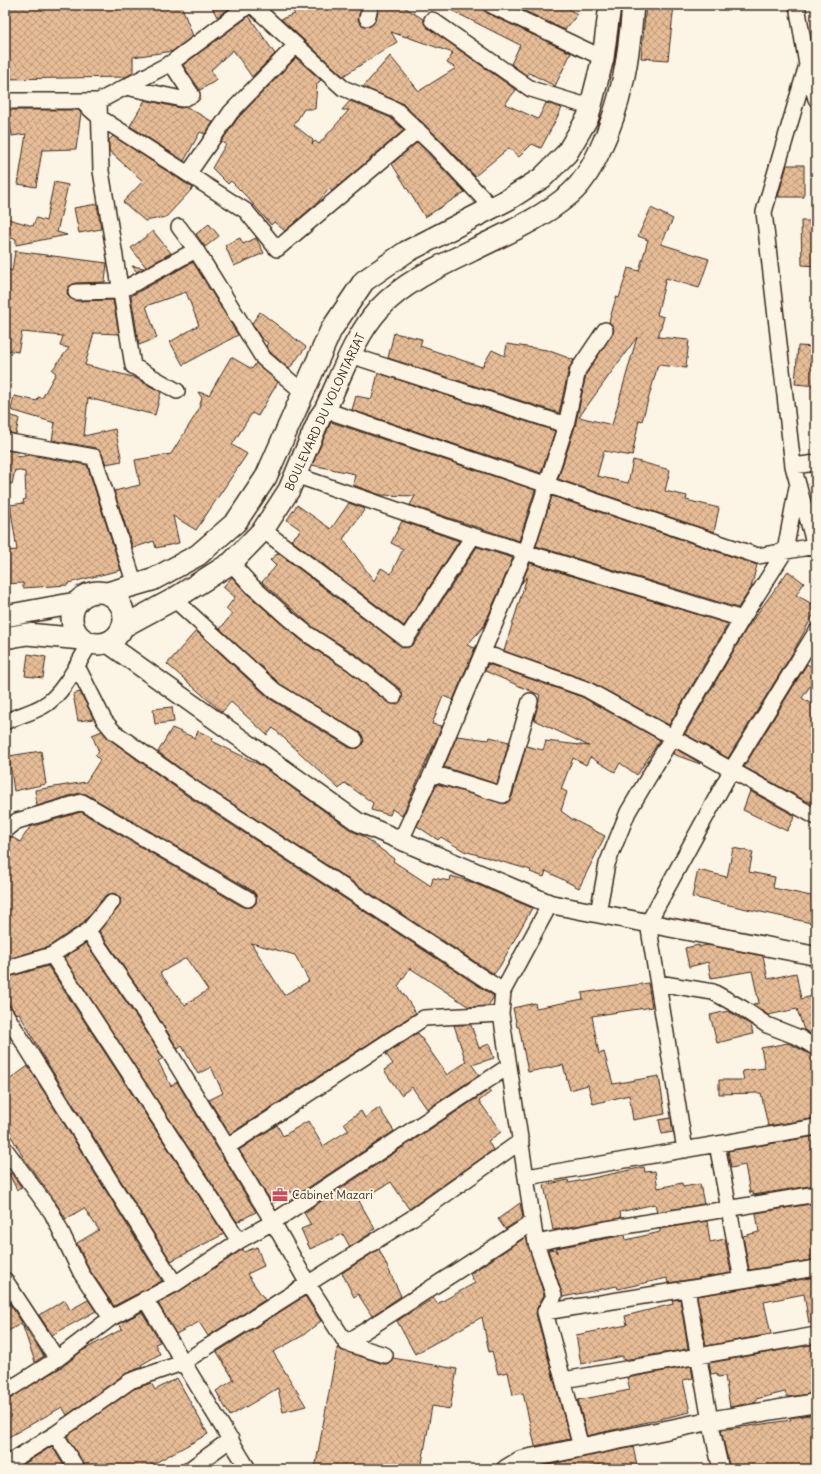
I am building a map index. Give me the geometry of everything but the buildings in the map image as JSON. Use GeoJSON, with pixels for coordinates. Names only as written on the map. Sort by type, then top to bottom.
{"type":"FeatureCollection","features":[{"type":"Feature","properties":{"kind":"main road"},"geometry":{"type":"LineString","coordinates":[[93,642],[73,626],[72,619],[76,604],[82,597],[90,593],[108,593],[152,580],[198,555],[236,522],[266,477],[331,330],[364,281],[406,252],[492,208],[542,178],[567,153],[588,117],[603,58],[610,5]]}},
{"type":"Feature","properties":{"kind":"main road","name":"BOULEVARD DU VOLONTARIAT"},"geometry":{"type":"LineString","coordinates":[[124,626],[174,599],[231,563],[263,530],[289,490],[320,417],[325,410],[360,335],[379,309],[408,283],[536,219],[571,193],[591,169],[606,138],[621,95],[630,38],[633,5]]}},
{"type":"Feature","properties":{"kind":"main road"},"geometry":{"type":"LineString","coordinates":[[5,638],[27,634],[93,642],[120,633],[124,626],[124,610],[120,603],[108,593]]}},
{"type":"Feature","properties":{"kind":"main road"},"geometry":{"type":"LineString","coordinates":[[5,616],[76,604]]}},
{"type":"Feature","properties":{"kind":"street"},"geometry":{"type":"LineString","coordinates":[[5,101],[99,101],[170,63],[249,5]]}},
{"type":"Feature","properties":{"kind":"street"},"geometry":{"type":"LineString","coordinates":[[252,5],[343,88],[396,110],[434,146],[492,208]]}},
{"type":"Feature","properties":{"kind":"street"},"geometry":{"type":"LineString","coordinates":[[491,5],[603,58]]}},
{"type":"Feature","properties":{"kind":"street"},"geometry":{"type":"LineString","coordinates":[[797,5],[807,65],[816,98]]}},
{"type":"Feature","properties":{"kind":"street"},"geometry":{"type":"LineString","coordinates":[[432,20],[531,89],[590,106]]}},
{"type":"Feature","properties":{"kind":"street"},"geometry":{"type":"LineString","coordinates":[[188,174],[231,112],[296,45]]}},
{"type":"Feature","properties":{"kind":"street"},"geometry":{"type":"LineString","coordinates":[[126,87],[182,99],[192,95],[170,63]]}},
{"type":"Feature","properties":{"kind":"street"},"geometry":{"type":"LineString","coordinates":[[325,410],[758,556],[785,551],[815,540],[797,482],[794,466],[764,212],[807,65]]}},
{"type":"Feature","properties":{"kind":"street"},"geometry":{"type":"LineString","coordinates":[[81,101],[99,117],[246,211],[277,249],[418,130]]}},
{"type":"Feature","properties":{"kind":"street"},"geometry":{"type":"LineString","coordinates":[[99,101],[101,171],[133,366],[177,391]]}},
{"type":"Feature","properties":{"kind":"street"},"geometry":{"type":"LineString","coordinates":[[179,227],[196,250],[263,358],[304,393]]}},
{"type":"Feature","properties":{"kind":"street"},"geometry":{"type":"LineString","coordinates":[[76,292],[120,290],[196,250]]}},
{"type":"Feature","properties":{"kind":"street"},"geometry":{"type":"LineString","coordinates":[[401,840],[484,653],[525,552],[548,485],[566,425],[578,370],[605,330]]}},
{"type":"Feature","properties":{"kind":"street"},"geometry":{"type":"LineString","coordinates":[[350,355],[566,425]]}},
{"type":"Feature","properties":{"kind":"street"},"geometry":{"type":"LineString","coordinates":[[5,441],[94,458],[135,585]]}},
{"type":"Feature","properties":{"kind":"street"},"geometry":{"type":"LineString","coordinates":[[794,466],[816,462]]}},
{"type":"Feature","properties":{"kind":"street"},"geometry":{"type":"LineString","coordinates":[[295,475],[473,536],[742,619]]}},
{"type":"Feature","properties":{"kind":"street"},"geometry":{"type":"LineString","coordinates":[[598,914],[607,864],[628,812],[742,619],[785,551],[797,482]]}},
{"type":"Feature","properties":{"kind":"street"},"geometry":{"type":"LineString","coordinates":[[263,530],[406,639],[473,536]]}},
{"type":"Feature","properties":{"kind":"street"},"geometry":{"type":"LineString","coordinates":[[231,563],[252,586],[289,619],[309,635],[352,663],[394,696]]}},
{"type":"Feature","properties":{"kind":"street"},"geometry":{"type":"LineString","coordinates":[[174,599],[275,691],[355,740]]}},
{"type":"Feature","properties":{"kind":"street"},"geometry":{"type":"LineString","coordinates":[[685,1150],[648,923],[732,769],[816,632]]}},
{"type":"Feature","properties":{"kind":"street"},"geometry":{"type":"LineString","coordinates":[[5,722],[44,705],[54,697],[93,642],[358,822],[550,904],[816,956]]}},
{"type":"Feature","properties":{"kind":"street"},"geometry":{"type":"LineString","coordinates":[[484,653],[586,689],[673,736],[816,817]]}},
{"type":"Feature","properties":{"kind":"street"},"geometry":{"type":"LineString","coordinates":[[77,666],[104,720],[114,732],[191,787],[503,991]]}},
{"type":"Feature","properties":{"kind":"street"},"geometry":{"type":"LineString","coordinates":[[432,773],[503,796],[530,701]]}},
{"type":"Feature","properties":{"kind":"street"},"geometry":{"type":"LineString","coordinates":[[5,831],[17,821],[82,802],[248,899]]}},
{"type":"Feature","properties":{"kind":"street"},"geometry":{"type":"LineString","coordinates":[[5,969],[52,955],[88,931],[112,902]]}},
{"type":"Feature","properties":{"kind":"street"},"geometry":{"type":"LineString","coordinates":[[550,904],[503,991],[501,1014],[536,1243],[554,1296],[546,1312],[581,1448]]}},
{"type":"Feature","properties":{"kind":"street"},"geometry":{"type":"LineString","coordinates":[[88,931],[150,1019],[273,1222],[308,1284],[346,1343],[385,1355]]}},
{"type":"Feature","properties":{"kind":"street"},"geometry":{"type":"LineString","coordinates":[[52,955],[239,1241]]}},
{"type":"Feature","properties":{"kind":"street"},"geometry":{"type":"LineString","coordinates":[[658,983],[713,992],[742,1008],[767,1025],[800,1038],[816,1048]]}},
{"type":"Feature","properties":{"kind":"street"},"geometry":{"type":"LineString","coordinates":[[5,1013],[175,1284]]}},
{"type":"Feature","properties":{"kind":"street"},"geometry":{"type":"LineString","coordinates":[[227,1147],[424,1018],[501,1014]]}},
{"type":"Feature","properties":{"kind":"street"},"geometry":{"type":"LineString","coordinates":[[5,1392],[57,1359],[112,1318],[175,1284],[239,1241],[273,1222],[509,1066]]}},
{"type":"Feature","properties":{"kind":"street"},"geometry":{"type":"LineString","coordinates":[[527,1177],[816,1127]]}},
{"type":"Feature","properties":{"kind":"street"},"geometry":{"type":"LineString","coordinates":[[5,1465],[55,1434],[130,1381],[182,1363],[308,1284],[412,1218],[521,1141]]}},
{"type":"Feature","properties":{"kind":"street"},"geometry":{"type":"LineString","coordinates":[[717,1144],[742,1280]]}},
{"type":"Feature","properties":{"kind":"street"},"geometry":{"type":"LineString","coordinates":[[5,1149],[52,1213],[81,1273],[112,1318]]}},
{"type":"Feature","properties":{"kind":"street"},"geometry":{"type":"LineString","coordinates":[[536,1243],[595,1231],[816,1194]]}},
{"type":"Feature","properties":{"kind":"street"},"geometry":{"type":"LineString","coordinates":[[346,1343],[533,1222]]}},
{"type":"Feature","properties":{"kind":"street"},"geometry":{"type":"LineString","coordinates":[[546,1312],[816,1268]]}},
{"type":"Feature","properties":{"kind":"street"},"geometry":{"type":"LineString","coordinates":[[5,1280],[57,1359]]}},
{"type":"Feature","properties":{"kind":"street"},"geometry":{"type":"LineString","coordinates":[[687,1289],[700,1355],[709,1421],[721,1469]]}},
{"type":"Feature","properties":{"kind":"street"},"geometry":{"type":"LineString","coordinates":[[145,1300],[248,1469]]}},
{"type":"Feature","properties":{"kind":"street"},"geometry":{"type":"LineString","coordinates":[[564,1380],[816,1335]]}},
{"type":"Feature","properties":{"kind":"street"},"geometry":{"type":"LineString","coordinates":[[506,1469],[521,1460],[709,1421],[816,1403]]}},
{"type":"Feature","properties":{"kind":"street"},"geometry":{"type":"LineString","coordinates":[[55,1434],[77,1469]]}},
{"type":"Feature","properties":{"kind":"street"},"geometry":{"type":"LineString","coordinates":[[190,1469],[230,1439]]}},
{"type":"Feature","properties":{"kind":"place","name":"Cabinet Mazari"},"geometry":{"type":"Point","coordinates":[280,1195]}}]}
